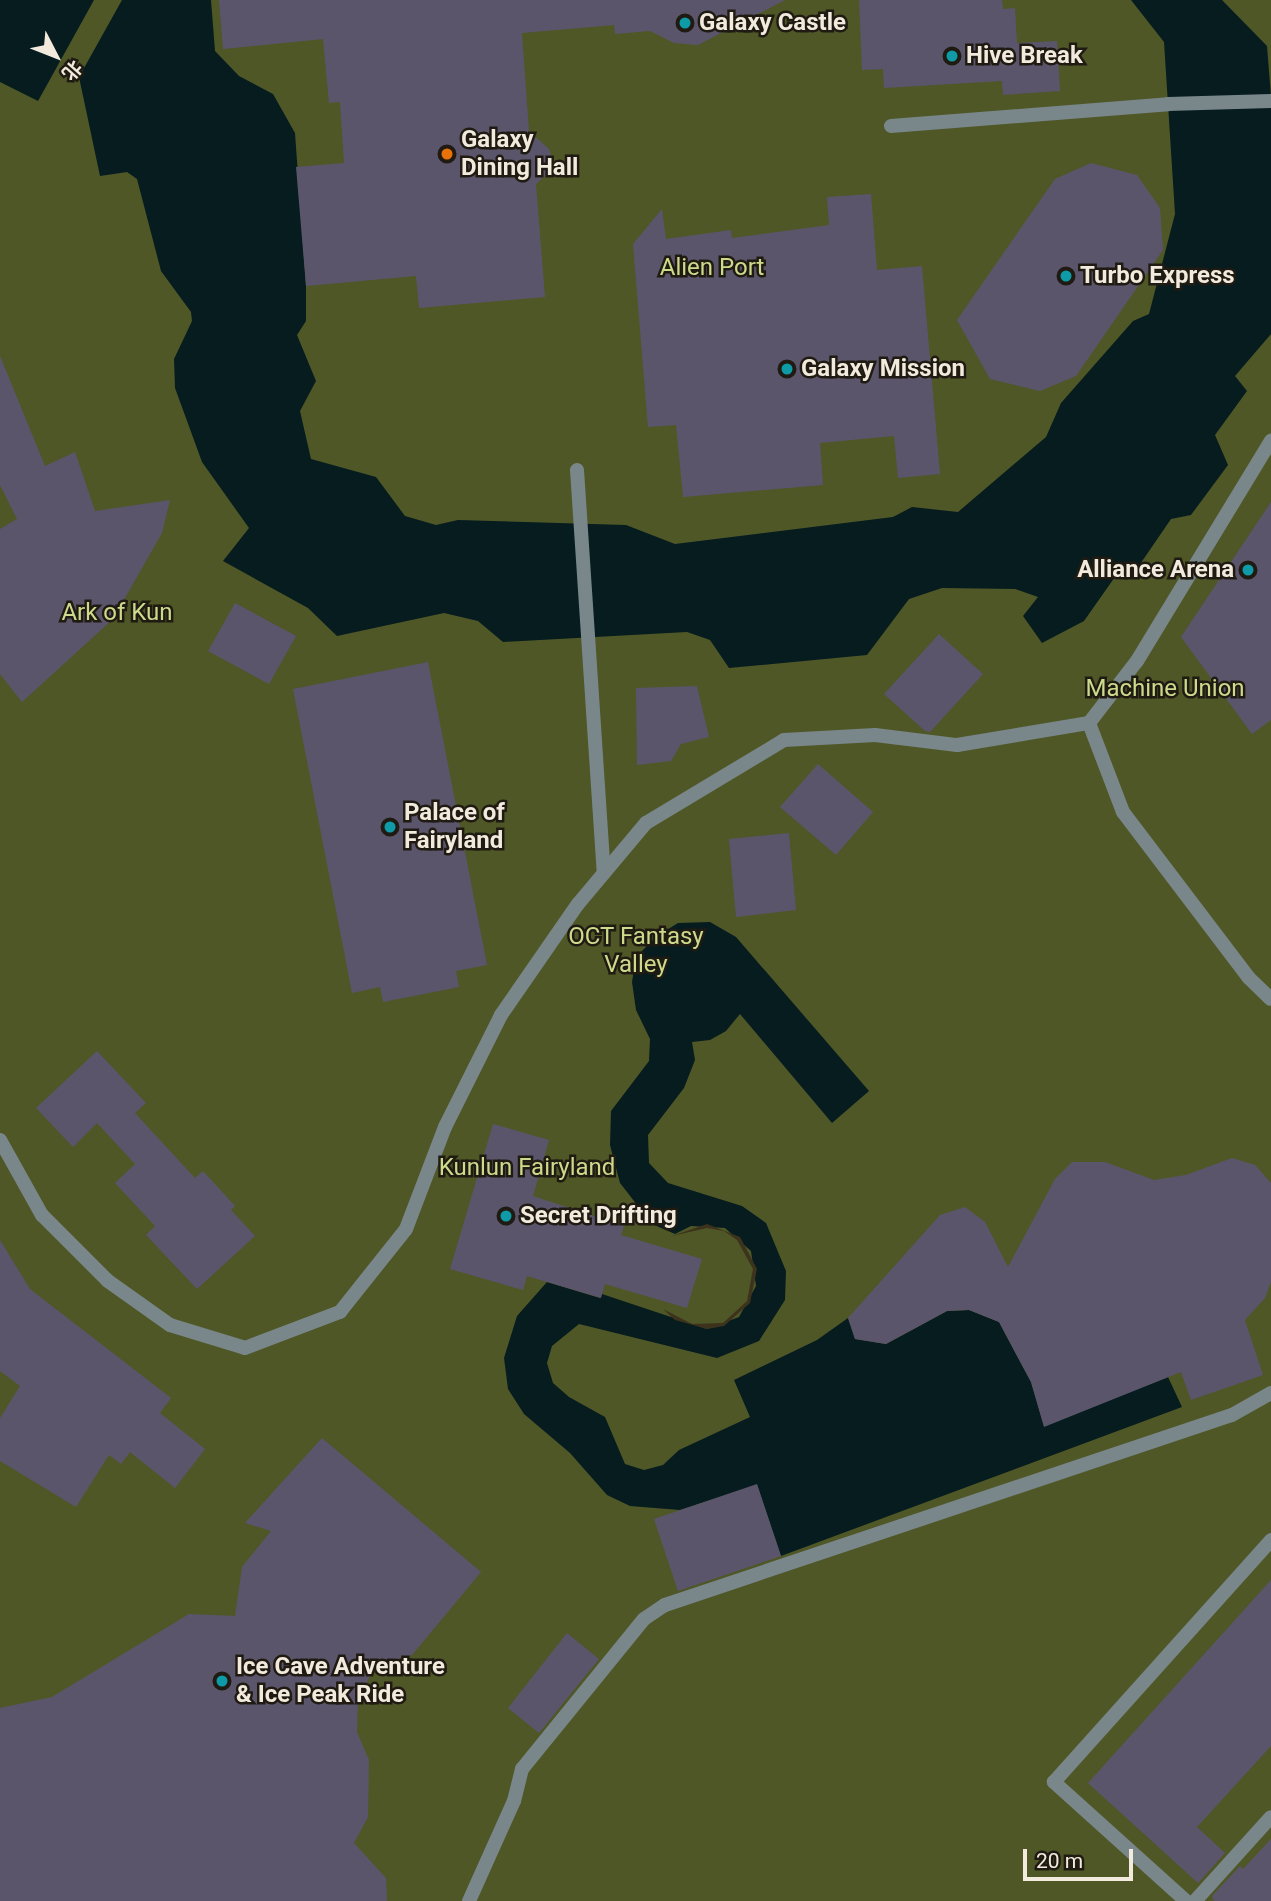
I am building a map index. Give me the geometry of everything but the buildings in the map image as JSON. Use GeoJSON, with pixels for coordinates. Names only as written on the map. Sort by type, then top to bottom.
{"type":"FeatureCollection","features":[{"type":"Feature","properties":{"kind":"street"},"geometry":{"type":"LineString","coordinates":[[891,126],[1168,104],[1271,101]]}},
{"type":"Feature","properties":{"kind":"street"},"geometry":{"type":"LineString","coordinates":[[0,1140],[42,1215],[108,1281],[170,1325],[245,1349],[341,1312],[406,1229],[444,1127],[501,1015],[604,873],[646,823],[784,740],[875,735],[957,745],[1089,723],[1137,661],[1271,442]]}},
{"type":"Feature","properties":{"kind":"street"},"geometry":{"type":"LineString","coordinates":[[577,470],[590,708],[604,873]]}},
{"type":"Feature","properties":{"kind":"street"},"geometry":{"type":"LineString","coordinates":[[1089,723],[1123,812],[1249,978],[1271,999]]}},
{"type":"Feature","properties":{"kind":"street"},"geometry":{"type":"LineString","coordinates":[[469,1901],[514,1801],[522,1769],[643,1619],[665,1605],[1232,1415],[1271,1394]]}},
{"type":"Feature","properties":{"kind":"street"},"geometry":{"type":"LineString","coordinates":[[1186,1901],[1054,1782],[1271,1540]]}},
{"type":"Feature","properties":{"kind":"street"},"geometry":{"type":"LineString","coordinates":[[1195,1901],[1271,1817]]}},
{"type":"Feature","properties":{"kind":"green space","name":"OCT Fantasy Valley"},"geometry":{"type":"Polygon","coordinates":[[[0,0],[1271,0],[1271,1901],[0,1901],[0,0]]]}},
{"type":"Feature","properties":{"kind":"water"},"geometry":{"type":"Polygon","coordinates":[[[0,0],[94,0],[38,101],[0,82],[0,0]]]}},
{"type":"Feature","properties":{"kind":"water"},"geometry":{"type":"Polygon","coordinates":[[[122,0],[211,0],[215,51],[239,76],[273,94],[295,133],[306,286],[306,321],[297,335],[316,381],[300,411],[311,459],[376,477],[405,516],[436,525],[458,520],[626,525],[675,544],[893,517],[912,507],[958,512],[1046,437],[1061,403],[1133,321],[1149,314],[1175,214],[1164,42],[1131,0],[1222,0],[1267,46],[1271,96],[1271,334],[1235,376],[1247,391],[1215,435],[1228,465],[1191,515],[1171,519],[1134,573],[1117,574],[1084,621],[1042,643],[1023,616],[1038,597],[1015,589],[942,588],[909,599],[867,655],[729,668],[710,640],[687,632],[503,642],[478,621],[444,613],[337,636],[308,608],[223,561],[249,528],[202,462],[175,388],[174,359],[192,321],[191,312],[161,271],[137,179],[127,172],[100,176],[79,77],[122,0]]]}},
{"type":"Feature","properties":{"kind":"water"},"geometry":{"type":"Polygon","coordinates":[[[710,922],[736,937],[869,1091],[832,1123],[740,1014],[726,1031],[710,1040],[692,1042],[695,1060],[684,1088],[648,1135],[649,1163],[668,1183],[742,1206],[766,1223],[786,1271],[785,1300],[759,1341],[717,1358],[579,1324],[552,1346],[547,1363],[553,1383],[569,1397],[605,1417],[625,1464],[644,1470],[663,1465],[679,1450],[750,1417],[734,1380],[817,1340],[848,1318],[855,1339],[886,1344],[947,1311],[969,1310],[999,1322],[1031,1382],[1044,1426],[1168,1377],[1182,1407],[781,1556],[757,1485],[680,1510],[630,1506],[607,1495],[570,1453],[524,1414],[508,1389],[504,1358],[517,1316],[547,1282],[600,1298],[602,1294],[707,1329],[739,1317],[756,1286],[751,1251],[725,1228],[691,1226],[675,1234],[652,1224],[620,1183],[610,1145],[611,1111],[649,1061],[650,1039],[636,1010],[632,982],[636,957],[657,936],[678,923],[710,922]]]}},
{"type":"Feature","properties":{"kind":"pier"},"geometry":{"type":"Polygon","coordinates":[[[707,1224],[740,1237],[757,1269],[750,1303],[724,1326],[707,1329],[675,1320],[663,1309],[692,1324],[723,1323],[747,1301],[753,1269],[737,1240],[724,1231],[707,1228],[672,1236],[707,1224]]]}},
{"type":"Feature","properties":{"kind":"place","name":"Galaxy Castle"},"geometry":{"type":"Point","coordinates":[685,23]}},
{"type":"Feature","properties":{"kind":"place","name":"Hive Break"},"geometry":{"type":"Point","coordinates":[952,56]}},
{"type":"Feature","properties":{"kind":"place","name":"Galaxy Dining Hall"},"geometry":{"type":"Point","coordinates":[447,154]}},
{"type":"Feature","properties":{"kind":"place","name":"Turbo Express"},"geometry":{"type":"Point","coordinates":[1066,276]}},
{"type":"Feature","properties":{"kind":"place","name":"Galaxy Mission"},"geometry":{"type":"Point","coordinates":[787,369]}},
{"type":"Feature","properties":{"kind":"place","name":"Alliance Arena"},"geometry":{"type":"Point","coordinates":[1248,570]}},
{"type":"Feature","properties":{"kind":"place","name":"Palace of Fairyland"},"geometry":{"type":"Point","coordinates":[390,827]}},
{"type":"Feature","properties":{"kind":"place","name":"Secret Drifting"},"geometry":{"type":"Point","coordinates":[506,1216]}},
{"type":"Feature","properties":{"kind":"place","name":"Ice Cave Adventure & Ice Peak Ride"},"geometry":{"type":"Point","coordinates":[222,1681]}},
{"type":"Feature","properties":{"kind":"park label","name":"Alien Port"},"geometry":{"type":"Point","coordinates":[712,268]}},
{"type":"Feature","properties":{"kind":"park label","name":"Ark of Kun"},"geometry":{"type":"Point","coordinates":[117,613]}},
{"type":"Feature","properties":{"kind":"park label","name":"Machine Union"},"geometry":{"type":"Point","coordinates":[1165,689]}},
{"type":"Feature","properties":{"kind":"park label","name":"Kunlun Fairyland"},"geometry":{"type":"Point","coordinates":[527,1168]}}]}
